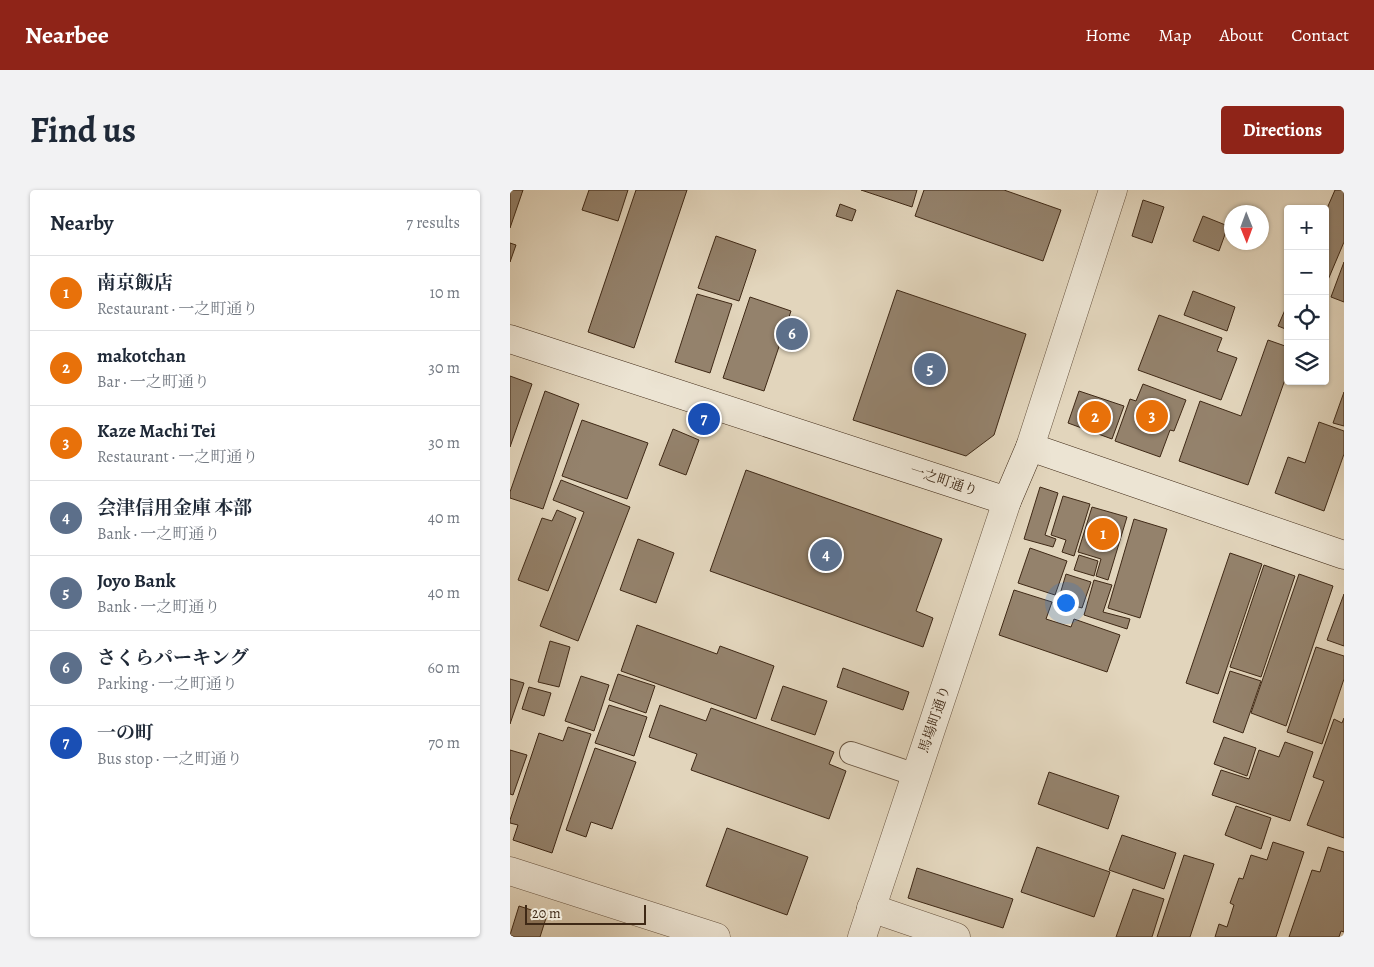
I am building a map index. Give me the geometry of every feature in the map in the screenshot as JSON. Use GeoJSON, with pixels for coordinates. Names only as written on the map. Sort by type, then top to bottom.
{"type":"FeatureCollection","features":[{"type":"Feature","properties":{"kind":"street"},"geometry":{"type":"LineString","coordinates":[[1008,501],[1030,447],[1113,190]]}},
{"type":"Feature","properties":{"kind":"street","name":"一之町通り"},"geometry":{"type":"LineString","coordinates":[[510,339],[1008,501]]}},
{"type":"Feature","properties":{"kind":"street"},"geometry":{"type":"LineString","coordinates":[[1030,447],[1344,555]]}},
{"type":"Feature","properties":{"kind":"street","name":"馬場町通り"},"geometry":{"type":"LineString","coordinates":[[862,937],[1008,501]]}},
{"type":"Feature","properties":{"kind":"street"},"geometry":{"type":"LineString","coordinates":[[510,871],[716,937]]}},
{"type":"Feature","properties":{"kind":"street"},"geometry":{"type":"LineString","coordinates":[[871,908],[956,937]]}},
{"type":"Feature","properties":{"kind":"lane"},"geometry":{"type":"LineString","coordinates":[[851,753],[916,775]]}},
{"type":"Feature","properties":{"kind":"building"},"geometry":{"type":"Polygon","coordinates":[[[510,190],[523,190],[510,228],[510,190]]]}},
{"type":"Feature","properties":{"kind":"building"},"geometry":{"type":"Polygon","coordinates":[[[589,190],[628,190],[618,221],[582,210],[589,190]]]}},
{"type":"Feature","properties":{"kind":"building"},"geometry":{"type":"Polygon","coordinates":[[[636,190],[687,190],[634,348],[588,332],[636,190]]]}},
{"type":"Feature","properties":{"kind":"building"},"geometry":{"type":"Polygon","coordinates":[[[861,190],[917,190],[912,207],[861,190]]]}},
{"type":"Feature","properties":{"kind":"building"},"geometry":{"type":"Polygon","coordinates":[[[924,190],[1004,190],[1061,210],[1043,261],[915,216],[924,190]]]}},
{"type":"Feature","properties":{"kind":"building"},"geometry":{"type":"Polygon","coordinates":[[[1335,190],[1344,190],[1344,242],[1329,278],[1329,205],[1335,190]]]}},
{"type":"Feature","properties":{"kind":"building"},"geometry":{"type":"Polygon","coordinates":[[[1143,200],[1164,207],[1152,243],[1132,236],[1143,200]]]}},
{"type":"Feature","properties":{"kind":"building"},"geometry":{"type":"Polygon","coordinates":[[[840,204],[856,210],[852,221],[836,216],[840,204]]]}},
{"type":"Feature","properties":{"kind":"building"},"geometry":{"type":"Polygon","coordinates":[[[1203,216],[1224,224],[1224,237],[1219,251],[1193,241],[1203,216]]]}},
{"type":"Feature","properties":{"kind":"building"},"geometry":{"type":"Polygon","coordinates":[[[716,236],[756,250],[739,301],[698,288],[716,236]]]}},
{"type":"Feature","properties":{"kind":"building"},"geometry":{"type":"Polygon","coordinates":[[[510,243],[516,245],[510,262],[510,243]]]}},
{"type":"Feature","properties":{"kind":"building"},"geometry":{"type":"Polygon","coordinates":[[[1344,262],[1344,302],[1331,297],[1344,262]]]}},
{"type":"Feature","properties":{"kind":"building"},"geometry":{"type":"Polygon","coordinates":[[[897,290],[1026,334],[994,435],[966,456],[853,420],[897,290]]]}},
{"type":"Feature","properties":{"kind":"building"},"geometry":{"type":"Polygon","coordinates":[[[1193,291],[1235,307],[1227,331],[1184,315],[1193,291]]]}},
{"type":"Feature","properties":{"kind":"building"},"geometry":{"type":"Polygon","coordinates":[[[697,294],[732,304],[710,373],[675,362],[697,294]]]}},
{"type":"Feature","properties":{"kind":"building"},"geometry":{"type":"Polygon","coordinates":[[[750,297],[791,311],[764,391],[723,378],[750,297]]]}},
{"type":"Feature","properties":{"kind":"building"},"geometry":{"type":"Polygon","coordinates":[[[1284,312],[1284,328],[1278,326],[1284,312]]]}},
{"type":"Feature","properties":{"kind":"building"},"geometry":{"type":"Polygon","coordinates":[[[1159,315],[1222,338],[1217,351],[1237,358],[1221,400],[1138,370],[1159,315]]]}},
{"type":"Feature","properties":{"kind":"building"},"geometry":{"type":"Polygon","coordinates":[[[1268,340],[1284,346],[1284,382],[1248,485],[1179,461],[1200,401],[1241,416],[1268,340]]]}},
{"type":"Feature","properties":{"kind":"building"},"geometry":{"type":"Polygon","coordinates":[[[510,376],[532,384],[510,447],[510,376]]]}},
{"type":"Feature","properties":{"kind":"building"},"geometry":{"type":"Polygon","coordinates":[[[1143,384],[1186,400],[1174,431],[1170,430],[1160,457],[1115,441],[1130,399],[1136,401],[1143,384]]]}},
{"type":"Feature","properties":{"kind":"building"},"geometry":{"type":"Polygon","coordinates":[[[545,391],[579,404],[543,509],[510,498],[510,492],[545,391]]]}},
{"type":"Feature","properties":{"kind":"building"},"geometry":{"type":"Polygon","coordinates":[[[1079,391],[1124,406],[1112,439],[1068,423],[1079,391]]]}},
{"type":"Feature","properties":{"kind":"building"},"geometry":{"type":"Polygon","coordinates":[[[1344,392],[1344,426],[1333,423],[1344,392]]]}},
{"type":"Feature","properties":{"kind":"building"},"geometry":{"type":"Polygon","coordinates":[[[582,420],[648,443],[627,499],[562,476],[582,420]]]}},
{"type":"Feature","properties":{"kind":"building"},"geometry":{"type":"Polygon","coordinates":[[[1319,422],[1344,431],[1344,454],[1324,511],[1275,493],[1288,457],[1305,463],[1319,422]]]}},
{"type":"Feature","properties":{"kind":"building"},"geometry":{"type":"Polygon","coordinates":[[[673,429],[699,440],[686,475],[659,465],[673,429]]]}},
{"type":"Feature","properties":{"kind":"building"},"geometry":{"type":"Polygon","coordinates":[[[746,470],[942,539],[916,611],[933,618],[923,647],[710,571],[746,470]]]}},
{"type":"Feature","properties":{"kind":"building"},"geometry":{"type":"Polygon","coordinates":[[[561,480],[630,507],[578,641],[540,626],[584,512],[553,500],[561,480]]]}},
{"type":"Feature","properties":{"kind":"building"},"geometry":{"type":"Polygon","coordinates":[[[1040,487],[1058,493],[1045,535],[1056,539],[1053,547],[1024,539],[1040,487]]]}},
{"type":"Feature","properties":{"kind":"building"},"geometry":{"type":"Polygon","coordinates":[[[1063,496],[1090,504],[1074,556],[1062,552],[1066,540],[1051,535],[1063,496]]]}},
{"type":"Feature","properties":{"kind":"building"},"geometry":{"type":"Polygon","coordinates":[[[1092,507],[1127,517],[1108,580],[1096,576],[1101,559],[1078,552],[1092,507]]]}},
{"type":"Feature","properties":{"kind":"building"},"geometry":{"type":"Polygon","coordinates":[[[557,510],[576,518],[548,591],[518,580],[542,518],[552,521],[557,510]]]}},
{"type":"Feature","properties":{"kind":"building"},"geometry":{"type":"Polygon","coordinates":[[[1134,519],[1167,529],[1140,618],[1108,608],[1134,519]]]}},
{"type":"Feature","properties":{"kind":"building"},"geometry":{"type":"Polygon","coordinates":[[[638,539],[674,553],[656,603],[620,590],[638,539]]]}},
{"type":"Feature","properties":{"kind":"building"},"geometry":{"type":"Polygon","coordinates":[[[1030,548],[1067,561],[1055,595],[1018,583],[1030,548]]]}},
{"type":"Feature","properties":{"kind":"building"},"geometry":{"type":"Polygon","coordinates":[[[1230,553],[1262,564],[1218,694],[1186,683],[1230,553]]]}},
{"type":"Feature","properties":{"kind":"building"},"geometry":{"type":"Polygon","coordinates":[[[1079,555],[1098,561],[1094,576],[1074,570],[1079,555]]]}},
{"type":"Feature","properties":{"kind":"building"},"geometry":{"type":"Polygon","coordinates":[[[1264,565],[1295,576],[1261,677],[1230,667],[1264,565]]]}},
{"type":"Feature","properties":{"kind":"building"},"geometry":{"type":"Polygon","coordinates":[[[1066,574],[1091,582],[1082,608],[1058,601],[1066,574]]]}},
{"type":"Feature","properties":{"kind":"building"},"geometry":{"type":"Polygon","coordinates":[[[1299,574],[1333,586],[1286,726],[1251,713],[1299,574]]]}},
{"type":"Feature","properties":{"kind":"building"},"geometry":{"type":"Polygon","coordinates":[[[1094,580],[1112,585],[1103,612],[1130,619],[1127,629],[1084,615],[1094,580]]]}},
{"type":"Feature","properties":{"kind":"building"},"geometry":{"type":"Polygon","coordinates":[[[1014,590],[1052,602],[1046,619],[1071,627],[1074,619],[1120,635],[1107,672],[999,635],[1014,590]]]}},
{"type":"Feature","properties":{"kind":"building"},"geometry":{"type":"Polygon","coordinates":[[[1344,594],[1344,646],[1327,640],[1344,594]]]}},
{"type":"Feature","properties":{"kind":"building"},"geometry":{"type":"Polygon","coordinates":[[[637,625],[717,654],[720,646],[774,666],[756,719],[621,671],[637,625]]]}},
{"type":"Feature","properties":{"kind":"building"},"geometry":{"type":"Polygon","coordinates":[[[550,641],[570,647],[559,687],[538,682],[550,641]]]}},
{"type":"Feature","properties":{"kind":"building"},"geometry":{"type":"Polygon","coordinates":[[[1316,647],[1344,656],[1344,679],[1322,744],[1287,732],[1316,647]]]}},
{"type":"Feature","properties":{"kind":"building"},"geometry":{"type":"Polygon","coordinates":[[[843,668],[909,692],[903,710],[837,687],[843,668]]]}},
{"type":"Feature","properties":{"kind":"building"},"geometry":{"type":"Polygon","coordinates":[[[1230,671],[1261,681],[1243,733],[1213,722],[1230,671]]]}},
{"type":"Feature","properties":{"kind":"building"},"geometry":{"type":"Polygon","coordinates":[[[618,674],[655,686],[646,713],[609,700],[618,674]]]}},
{"type":"Feature","properties":{"kind":"building"},"geometry":{"type":"Polygon","coordinates":[[[581,676],[609,685],[594,731],[565,721],[581,676]]]}},
{"type":"Feature","properties":{"kind":"building"},"geometry":{"type":"Polygon","coordinates":[[[510,679],[524,683],[510,724],[510,679]]]}},
{"type":"Feature","properties":{"kind":"building"},"geometry":{"type":"Polygon","coordinates":[[[783,686],[827,701],[815,735],[771,720],[783,686]]]}},
{"type":"Feature","properties":{"kind":"building"},"geometry":{"type":"Polygon","coordinates":[[[529,687],[551,693],[544,716],[522,709],[529,687]]]}},
{"type":"Feature","properties":{"kind":"building"},"geometry":{"type":"Polygon","coordinates":[[[609,705],[647,717],[634,756],[595,743],[609,705]]]}},
{"type":"Feature","properties":{"kind":"building"},"geometry":{"type":"Polygon","coordinates":[[[660,705],[706,721],[711,708],[834,752],[829,764],[846,771],[829,819],[691,770],[697,754],[649,737],[660,705]]]}},
{"type":"Feature","properties":{"kind":"building"},"geometry":{"type":"Polygon","coordinates":[[[1344,718],[1344,838],[1307,825],[1324,781],[1313,777],[1334,719],[1342,723],[1344,718]]]}},
{"type":"Feature","properties":{"kind":"building"},"geometry":{"type":"Polygon","coordinates":[[[568,727],[591,734],[552,853],[513,840],[518,825],[510,823],[510,820],[539,733],[563,741],[568,727]]]}},
{"type":"Feature","properties":{"kind":"building"},"geometry":{"type":"Polygon","coordinates":[[[1224,737],[1256,748],[1247,776],[1214,764],[1224,737]]]}},
{"type":"Feature","properties":{"kind":"building"},"geometry":{"type":"Polygon","coordinates":[[[1285,742],[1313,752],[1290,821],[1212,795],[1221,770],[1249,779],[1259,750],[1279,757],[1285,742]]]}},
{"type":"Feature","properties":{"kind":"building"},"geometry":{"type":"Polygon","coordinates":[[[595,748],[636,762],[612,829],[591,822],[586,837],[566,830],[595,748]]]}},
{"type":"Feature","properties":{"kind":"building"},"geometry":{"type":"Polygon","coordinates":[[[510,750],[527,755],[513,795],[510,794],[510,750]]]}},
{"type":"Feature","properties":{"kind":"building"},"geometry":{"type":"Polygon","coordinates":[[[1049,772],[1119,796],[1108,829],[1038,804],[1049,772]]]}},
{"type":"Feature","properties":{"kind":"building"},"geometry":{"type":"Polygon","coordinates":[[[1236,806],[1271,818],[1261,849],[1225,835],[1236,806]]]}},
{"type":"Feature","properties":{"kind":"building"},"geometry":{"type":"Polygon","coordinates":[[[727,828],[808,857],[787,915],[706,886],[727,828]]]}},
{"type":"Feature","properties":{"kind":"building"},"geometry":{"type":"Polygon","coordinates":[[[1122,835],[1176,853],[1164,889],[1109,870],[1122,835]]]}},
{"type":"Feature","properties":{"kind":"building"},"geometry":{"type":"Polygon","coordinates":[[[1273,842],[1304,852],[1276,937],[1215,937],[1219,924],[1227,927],[1234,905],[1230,903],[1239,878],[1243,879],[1251,855],[1267,860],[1273,842]]]}},
{"type":"Feature","properties":{"kind":"building"},"geometry":{"type":"Polygon","coordinates":[[[1037,847],[1110,872],[1094,917],[1021,892],[1037,847]]]}},
{"type":"Feature","properties":{"kind":"building"},"geometry":{"type":"Polygon","coordinates":[[[1328,847],[1344,852],[1344,932],[1341,931],[1339,937],[1289,937],[1312,870],[1320,872],[1328,847]]]}},
{"type":"Feature","properties":{"kind":"building"},"geometry":{"type":"Polygon","coordinates":[[[1184,855],[1214,864],[1190,937],[1157,937],[1184,855]]]}},
{"type":"Feature","properties":{"kind":"building"},"geometry":{"type":"Polygon","coordinates":[[[917,868],[1013,899],[1003,928],[908,898],[917,868]]]}},
{"type":"Feature","properties":{"kind":"building"},"geometry":{"type":"Polygon","coordinates":[[[1133,889],[1164,899],[1152,937],[1116,937],[1133,889]]]}},
{"type":"Feature","properties":{"kind":"building"},"geometry":{"type":"Polygon","coordinates":[[[519,906],[547,915],[540,937],[515,937],[510,935],[519,906]]]}},
{"type":"Feature","properties":{"kind":"place","name":"さくらパーキング"},"geometry":{"type":"Point","coordinates":[792,334]}},
{"type":"Feature","properties":{"kind":"place","name":"Joyo Bank"},"geometry":{"type":"Point","coordinates":[930,369]}},
{"type":"Feature","properties":{"kind":"place","name":"Kaze Machi Tei"},"geometry":{"type":"Point","coordinates":[1152,416]}},
{"type":"Feature","properties":{"kind":"place","name":"makotchan"},"geometry":{"type":"Point","coordinates":[1095,417]}},
{"type":"Feature","properties":{"kind":"place","name":"一の町"},"geometry":{"type":"Point","coordinates":[704,419]}},
{"type":"Feature","properties":{"kind":"place","name":"南京飯店"},"geometry":{"type":"Point","coordinates":[1103,534]}},
{"type":"Feature","properties":{"kind":"place","name":"会津信用金庫 本部"},"geometry":{"type":"Point","coordinates":[826,555]}}]}
